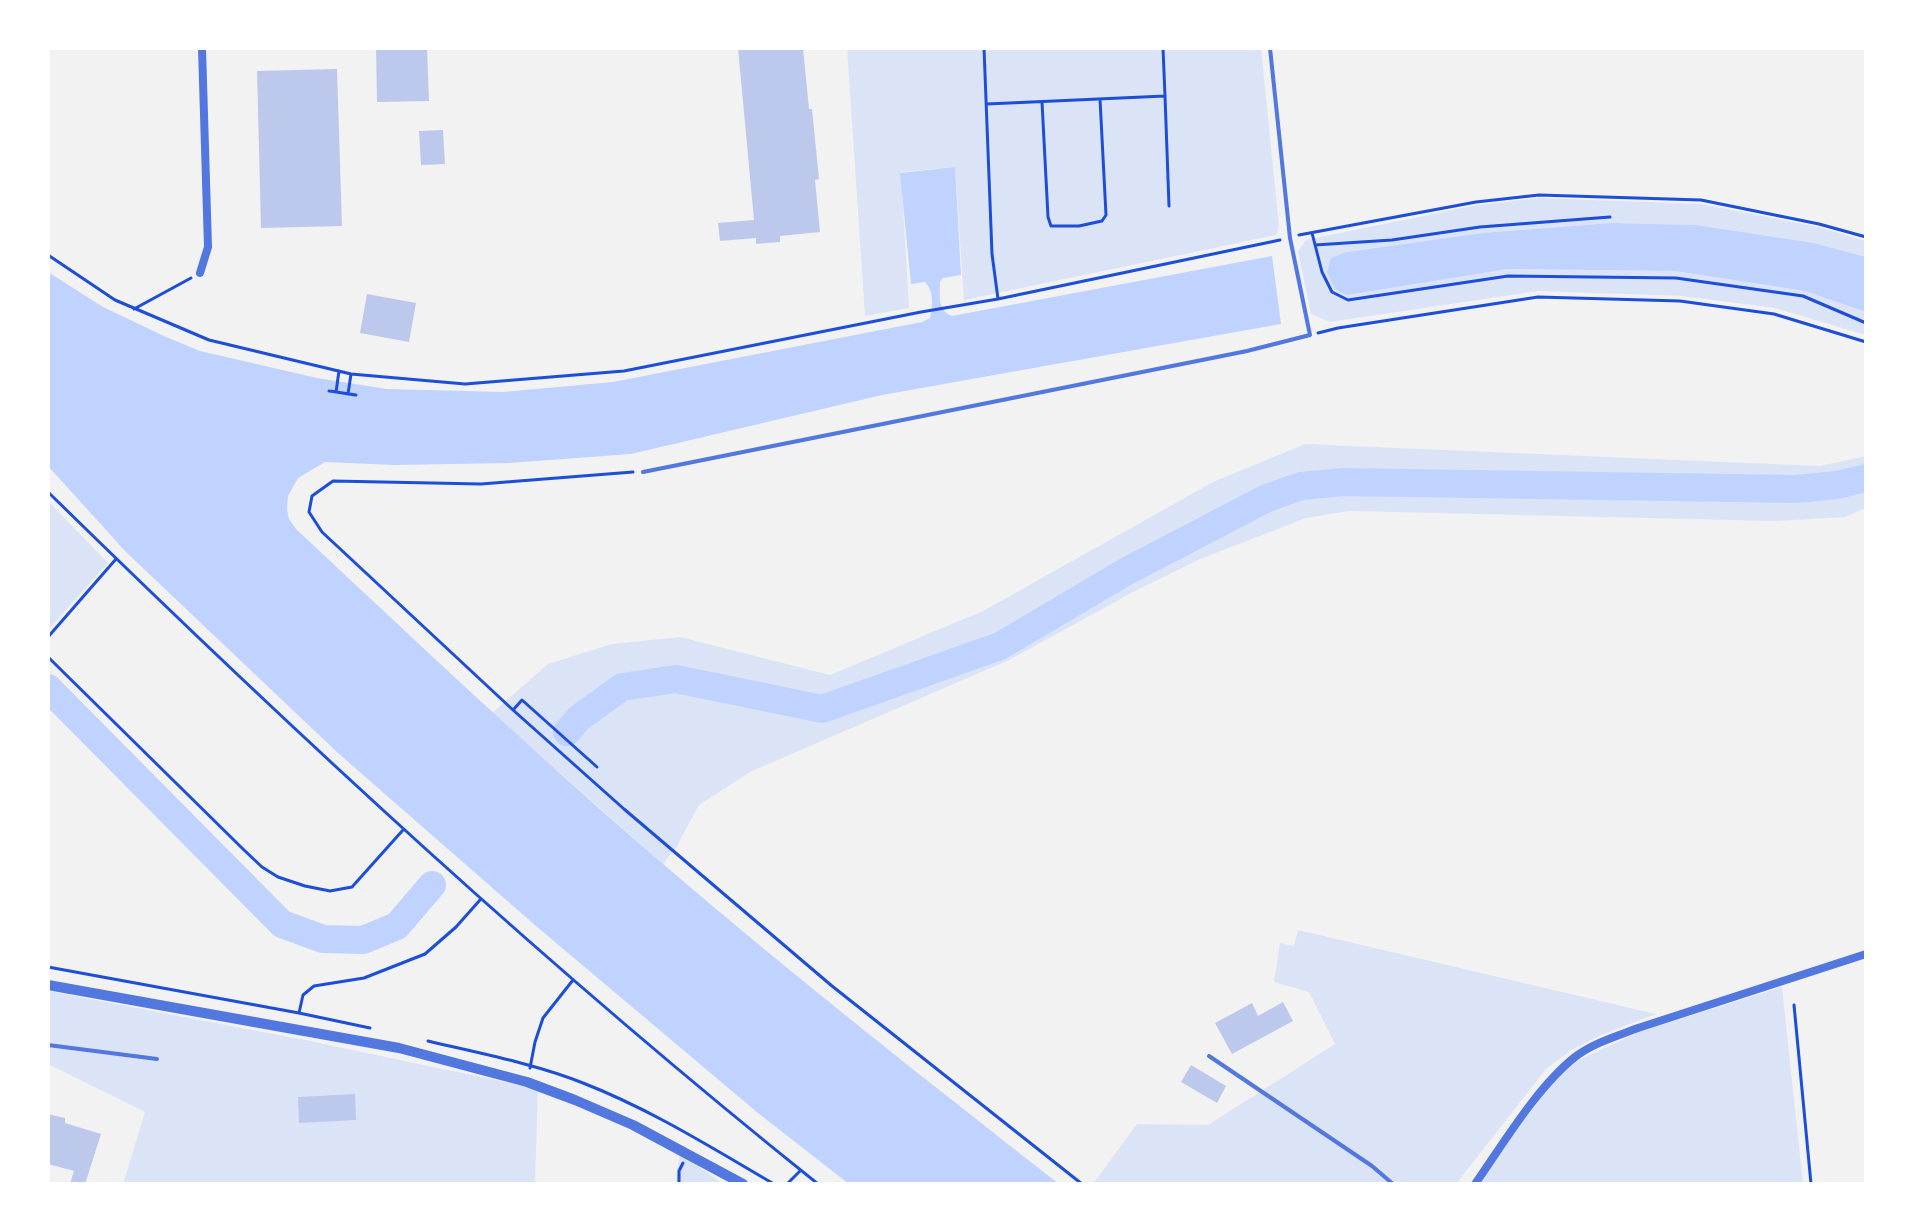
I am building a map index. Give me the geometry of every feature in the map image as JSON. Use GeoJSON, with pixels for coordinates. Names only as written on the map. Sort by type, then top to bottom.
{"type":"FeatureCollection","features":[{"type":"Feature","properties":{"kind":"street"},"geometry":{"type":"LineString","coordinates":[[200,273],[208,247],[202,48]]}},
{"type":"Feature","properties":{"kind":"street"},"geometry":{"type":"LineString","coordinates":[[1475,1184],[1547,1085],[1578,1055],[1638,1028],[1866,954]]}},
{"type":"Feature","properties":{"kind":"street"},"geometry":{"type":"LineString","coordinates":[[48,985],[399,1048],[527,1082],[633,1125],[743,1184]]}},
{"type":"Feature","properties":{"kind":"lane"},"geometry":{"type":"LineString","coordinates":[[643,472],[1247,351],[1310,335],[1290,238],[1270,48]]}},
{"type":"Feature","properties":{"kind":"lane"},"geometry":{"type":"LineString","coordinates":[[48,1045],[157,1059]]}},
{"type":"Feature","properties":{"kind":"lane"},"geometry":{"type":"LineString","coordinates":[[1209,1056],[1372,1166],[1393,1184]]}},
{"type":"Feature","properties":{"kind":"path"},"geometry":{"type":"LineString","coordinates":[[984,48],[992,254],[998,299]]}},
{"type":"Feature","properties":{"kind":"path"},"geometry":{"type":"LineString","coordinates":[[1163,48],[1169,206]]}},
{"type":"Feature","properties":{"kind":"path"},"geometry":{"type":"LineString","coordinates":[[987,104],[1165,96]]}},
{"type":"Feature","properties":{"kind":"path"},"geometry":{"type":"LineString","coordinates":[[1042,102],[1048,217],[1051,226],[1079,226],[1102,221],[1106,215],[1100,99]]}},
{"type":"Feature","properties":{"kind":"path"},"geometry":{"type":"LineString","coordinates":[[48,255],[115,300],[209,340],[351,374],[465,384],[624,371],[998,299],[1312,233],[1476,202],[1539,195],[1701,200],[1819,224],[1866,237]]}},
{"type":"Feature","properties":{"kind":"path"},"geometry":{"type":"LineString","coordinates":[[1315,245],[1610,217]]}},
{"type":"Feature","properties":{"kind":"path"},"geometry":{"type":"LineString","coordinates":[[1312,233],[1322,272],[1332,292],[1348,300],[1508,276],[1676,278],[1803,296],[1866,323]]}},
{"type":"Feature","properties":{"kind":"path"},"geometry":{"type":"LineString","coordinates":[[134,309],[200,273]]}},
{"type":"Feature","properties":{"kind":"path"},"geometry":{"type":"LineString","coordinates":[[1310,335],[1538,297],[1680,301],[1774,314],[1866,342]]}},
{"type":"Feature","properties":{"kind":"path"},"geometry":{"type":"LineString","coordinates":[[336,392],[339,371]]}},
{"type":"Feature","properties":{"kind":"path"},"geometry":{"type":"LineString","coordinates":[[329,391],[348,394],[351,374]]}},
{"type":"Feature","properties":{"kind":"path"},"geometry":{"type":"LineString","coordinates":[[643,472],[481,484],[333,481],[312,496],[309,512],[322,532],[624,809],[832,986],[1082,1184]]}},
{"type":"Feature","properties":{"kind":"path"},"geometry":{"type":"LineString","coordinates":[[48,492],[480,900],[818,1184]]}},
{"type":"Feature","properties":{"kind":"path"},"geometry":{"type":"LineString","coordinates":[[48,637],[116,559]]}},
{"type":"Feature","properties":{"kind":"path"},"geometry":{"type":"LineString","coordinates":[[48,657],[244,850],[278,877],[330,891],[352,887],[403,830]]}},
{"type":"Feature","properties":{"kind":"path"},"geometry":{"type":"LineString","coordinates":[[513,710],[522,700],[597,767]]}},
{"type":"Feature","properties":{"kind":"path"},"geometry":{"type":"LineString","coordinates":[[48,967],[299,1013],[303,995],[314,986],[364,978],[425,954],[456,927],[480,900]]}},
{"type":"Feature","properties":{"kind":"path"},"geometry":{"type":"LineString","coordinates":[[573,980],[543,1018],[530,1067],[583,1082],[677,1128],[774,1184]]}},
{"type":"Feature","properties":{"kind":"path"},"geometry":{"type":"LineString","coordinates":[[1794,1005],[1811,1184]]}},
{"type":"Feature","properties":{"kind":"path"},"geometry":{"type":"LineString","coordinates":[[679,1184],[679,1171],[688,1153]]}},
{"type":"Feature","properties":{"kind":"path"},"geometry":{"type":"LineString","coordinates":[[787,1184],[801,1170]]}},
{"type":"Feature","properties":{"kind":"shaded area"},"geometry":{"type":"Polygon","coordinates":[[[847,48],[1261,48],[1279,226],[1276,235],[964,300],[955,167],[901,172],[909,308],[865,316],[847,48]]]}},
{"type":"Feature","properties":{"kind":"shaded area"},"geometry":{"type":"Polygon","coordinates":[[[1539,198],[1701,204],[1818,227],[1866,241],[1866,257],[1814,243],[1696,225],[1611,223],[1482,233],[1347,252],[1347,295],[1508,269],[1675,271],[1805,291],[1866,312],[1866,335],[1775,308],[1682,296],[1538,291],[1330,322],[1311,314],[1298,251],[1306,240],[1477,205],[1539,198]]]}},
{"type":"Feature","properties":{"kind":"shaded area"},"geometry":{"type":"Polygon","coordinates":[[[1305,444],[1820,466],[1866,456],[1866,508],[1845,517],[1775,521],[1349,511],[1306,518],[1200,559],[1009,660],[750,772],[699,805],[677,846],[663,864],[492,713],[548,664],[612,644],[680,637],[830,675],[983,611],[1213,482],[1305,444]]]}},
{"type":"Feature","properties":{"kind":"shaded area"},"geometry":{"type":"Polygon","coordinates":[[[48,501],[108,563],[48,630],[48,501]]]}},
{"type":"Feature","properties":{"kind":"shaded area"},"geometry":{"type":"Polygon","coordinates":[[[1298,930],[1656,1014],[1571,1050],[1546,1069],[1456,1184],[1093,1184],[1137,1124],[1208,1125],[1335,1044],[1309,992],[1274,982],[1280,943],[1294,946],[1298,930]]]}},
{"type":"Feature","properties":{"kind":"shaded area"},"geometry":{"type":"Polygon","coordinates":[[[1782,987],[1803,1184],[1476,1184],[1555,1079],[1579,1060],[1639,1032],[1782,987]]]}},
{"type":"Feature","properties":{"kind":"shaded area"},"geometry":{"type":"Polygon","coordinates":[[[48,991],[538,1089],[535,1184],[123,1184],[145,1112],[48,1064],[48,991]]]}},
{"type":"Feature","properties":{"kind":"shaded area"},"geometry":{"type":"Polygon","coordinates":[[[680,1153],[723,1184],[675,1184],[680,1153]]]}},
{"type":"Feature","properties":{"kind":"water"},"geometry":{"type":"Polygon","coordinates":[[[955,167],[961,275],[943,278],[940,282],[940,302],[952,316],[1272,256],[1281,324],[882,395],[631,454],[509,463],[395,465],[325,462],[298,478],[288,496],[289,519],[296,529],[570,782],[760,946],[1059,1184],[849,1184],[758,1113],[536,926],[338,753],[126,552],[48,466],[48,272],[103,307],[200,351],[317,378],[387,389],[503,392],[613,382],[930,318],[932,299],[928,286],[925,282],[911,284],[900,173],[955,167]]]}},
{"type":"Feature","properties":{"kind":"water"},"geometry":{"type":"Polygon","coordinates":[[[1611,223],[1696,225],[1814,243],[1866,257],[1866,312],[1805,291],[1675,271],[1508,269],[1347,295],[1335,289],[1327,272],[1331,258],[1347,252],[1482,233],[1611,223]]]}},
{"type":"Feature","properties":{"kind":"building"},"geometry":{"type":"Polygon","coordinates":[[[376,48],[427,48],[429,101],[377,102],[376,48]]]}},
{"type":"Feature","properties":{"kind":"building"},"geometry":{"type":"Polygon","coordinates":[[[738,48],[803,48],[819,179],[815,180],[820,232],[780,236],[780,242],[756,244],[756,238],[720,241],[718,223],[754,220],[738,48]]]}},
{"type":"Feature","properties":{"kind":"building"},"geometry":{"type":"Polygon","coordinates":[[[337,69],[342,226],[261,228],[257,71],[337,69]]]}},
{"type":"Feature","properties":{"kind":"building"},"geometry":{"type":"Polygon","coordinates":[[[443,130],[445,164],[421,165],[419,131],[443,130]]]}},
{"type":"Feature","properties":{"kind":"building"},"geometry":{"type":"Polygon","coordinates":[[[367,294],[416,303],[409,342],[360,333],[367,294]]]}},
{"type":"Feature","properties":{"kind":"building"},"geometry":{"type":"Polygon","coordinates":[[[1283,1002],[1293,1021],[1232,1054],[1215,1023],[1252,1003],[1258,1016],[1283,1002]]]}},
{"type":"Feature","properties":{"kind":"building"},"geometry":{"type":"Polygon","coordinates":[[[1191,1065],[1226,1086],[1217,1103],[1181,1082],[1191,1065]]]}},
{"type":"Feature","properties":{"kind":"building"},"geometry":{"type":"Polygon","coordinates":[[[355,1094],[356,1120],[299,1123],[298,1097],[355,1094]]]}},
{"type":"Feature","properties":{"kind":"building"},"geometry":{"type":"Polygon","coordinates":[[[48,1114],[65,1118],[65,1123],[101,1134],[85,1184],[70,1184],[74,1171],[48,1164],[48,1114]]]}},
{"type":"Feature","properties":{"kind":"waterway"},"geometry":{"type":"LineString","coordinates":[[567,732],[579,718],[622,687],[676,679],[822,709],[1000,646],[1127,571],[1267,498],[1301,486],[1344,482],[1796,489],[1837,485],[1866,478]]}},
{"type":"Feature","properties":{"kind":"waterway"},"geometry":{"type":"LineString","coordinates":[[48,688],[282,924],[323,939],[363,940],[397,926],[432,885]]}}]}
